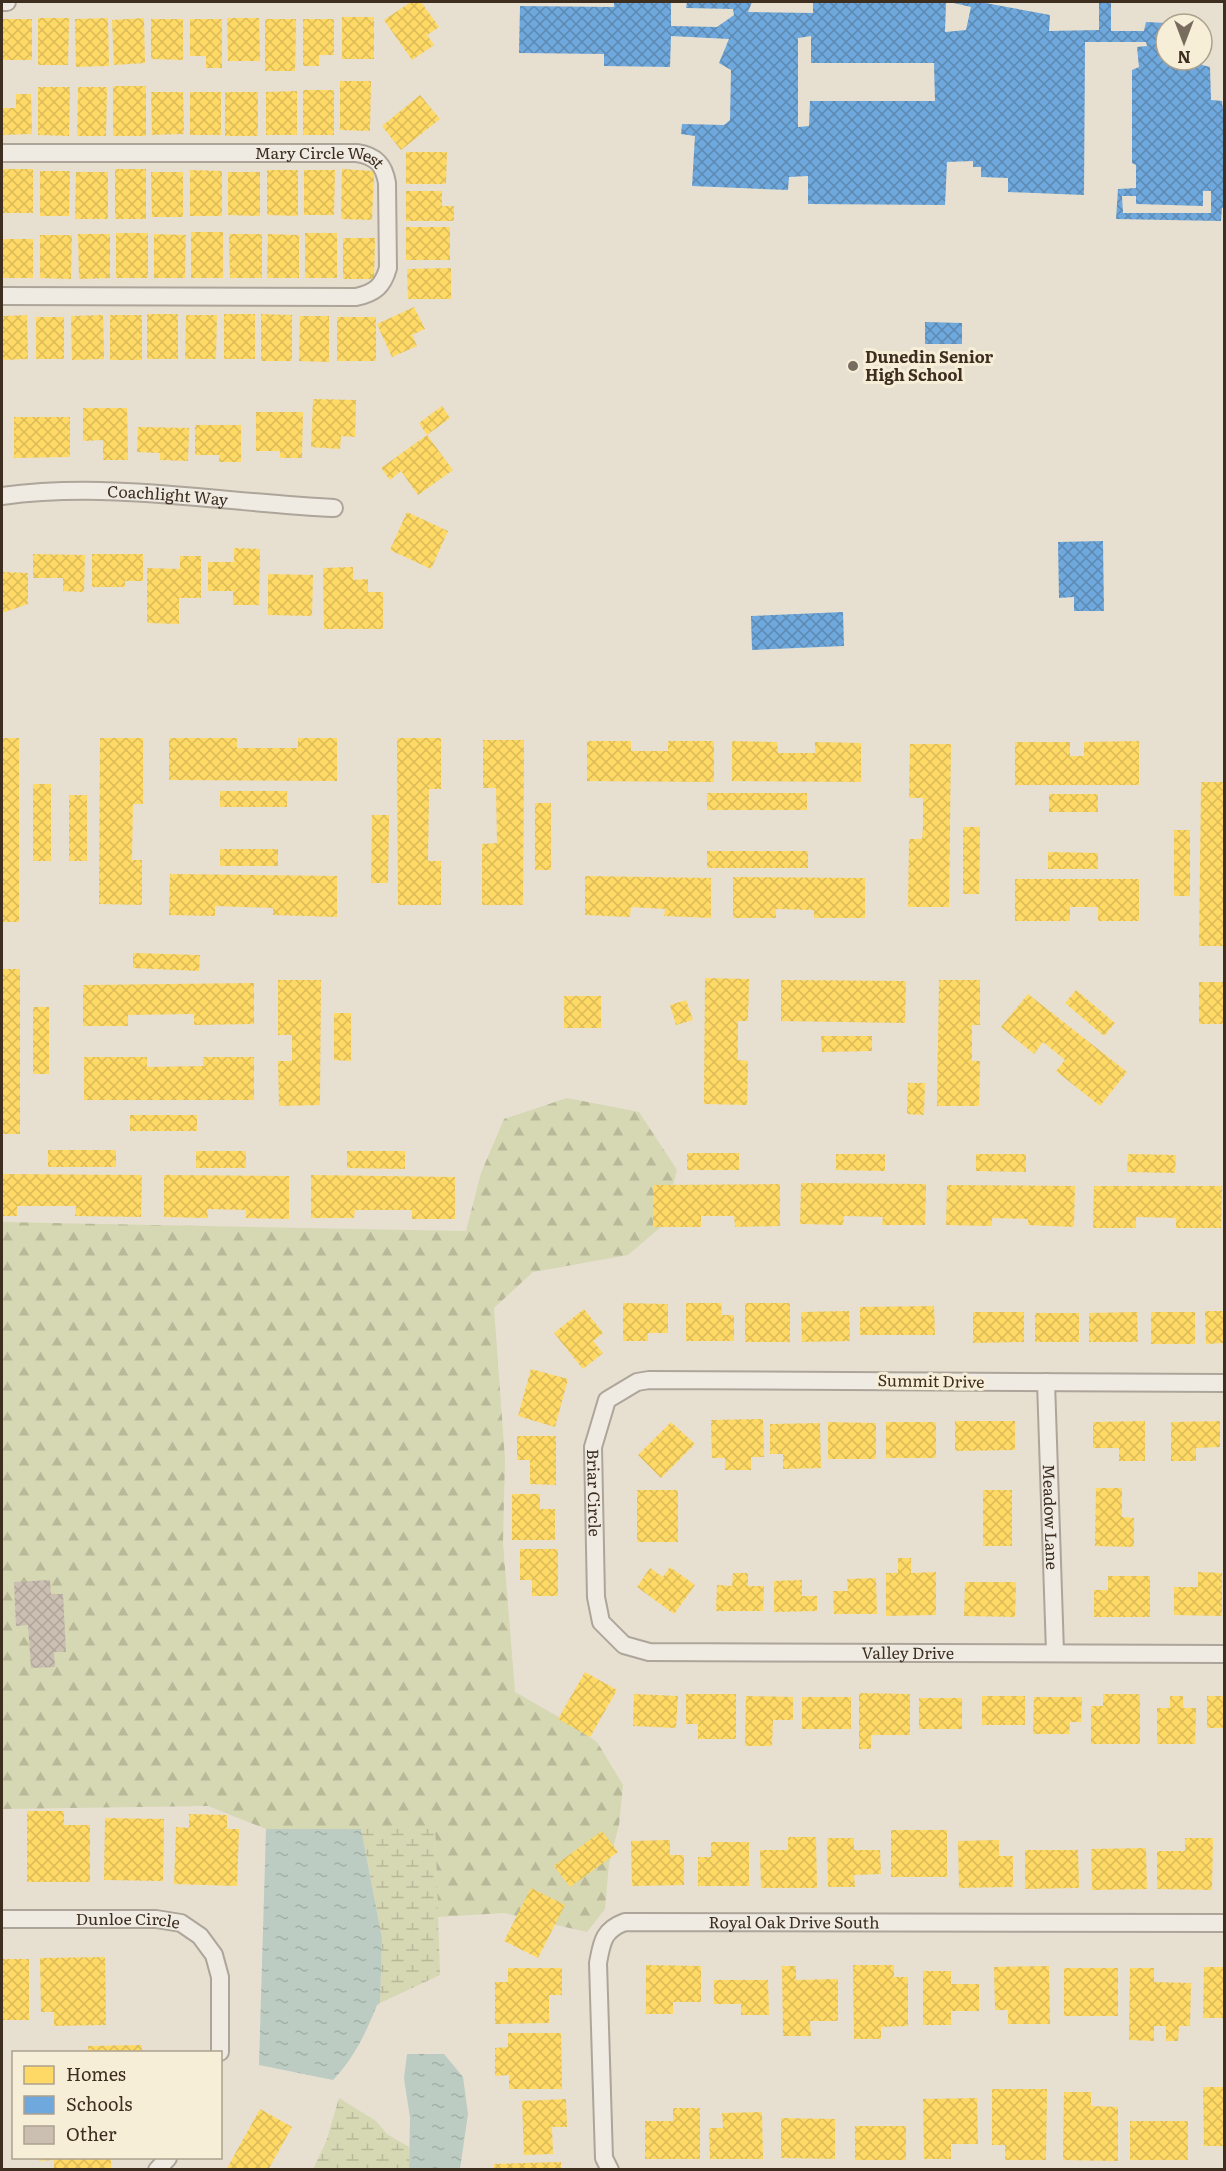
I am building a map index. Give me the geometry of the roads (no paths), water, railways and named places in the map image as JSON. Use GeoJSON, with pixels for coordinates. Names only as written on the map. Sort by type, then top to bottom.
{"type":"FeatureCollection","features":[{"type":"Feature","properties":{"kind":"street"},"geometry":{"type":"LineString","coordinates":[[2,2],[7,2]]}},
{"type":"Feature","properties":{"kind":"street","name":"Mary Circle West"},"geometry":{"type":"LineString","coordinates":[[2,153],[357,153],[370,155],[380,163],[385,171],[388,236],[388,268],[385,279],[379,289],[369,295],[356,297],[2,296]]}},
{"type":"Feature","properties":{"kind":"street","name":"Coachlight Way"},"geometry":{"type":"LineString","coordinates":[[2,496],[22,493],[160,493],[334,508]]}},
{"type":"Feature","properties":{"kind":"street","name":"Summit Drive"},"geometry":{"type":"LineString","coordinates":[[637,1382],[685,1379],[1224,1383]]}},
{"type":"Feature","properties":{"kind":"street","name":"Briar Circle"},"geometry":{"type":"LineString","coordinates":[[601,1622],[597,1597],[593,1447],[607,1400],[637,1382]]}},
{"type":"Feature","properties":{"kind":"street","name":"Meadow Lane"},"geometry":{"type":"LineString","coordinates":[[1046,1382],[1055,1652]]}},
{"type":"Feature","properties":{"kind":"street","name":"Valley Drive"},"geometry":{"type":"LineString","coordinates":[[601,1622],[624,1645],[649,1652],[1224,1654]]}},
{"type":"Feature","properties":{"kind":"street","name":"Dunloe Circle"},"geometry":{"type":"LineString","coordinates":[[2,1919],[156,1919],[181,1923],[200,1936],[214,1955],[220,1977],[220,2051]]}},
{"type":"Feature","properties":{"kind":"street","name":"Royal Oak Drive South"},"geometry":{"type":"LineString","coordinates":[[610,2169],[604,2158],[598,1963],[603,1939],[614,1926],[625,1922],[1224,1923]]}},
{"type":"Feature","properties":{"kind":"water"},"geometry":{"type":"Polygon","coordinates":[[[266,1829],[361,1829],[382,1938],[380,2003],[353,2054],[333,2080],[259,2065],[266,1829]]]}},
{"type":"Feature","properties":{"kind":"water"},"geometry":{"type":"Polygon","coordinates":[[[407,2054],[444,2054],[463,2077],[468,2114],[460,2169],[409,2169],[410,2118],[404,2078],[407,2054]]]}},
{"type":"Feature","properties":{"kind":"place","name":"Dunedin Senior High School"},"geometry":{"type":"Point","coordinates":[853,366]}}]}
